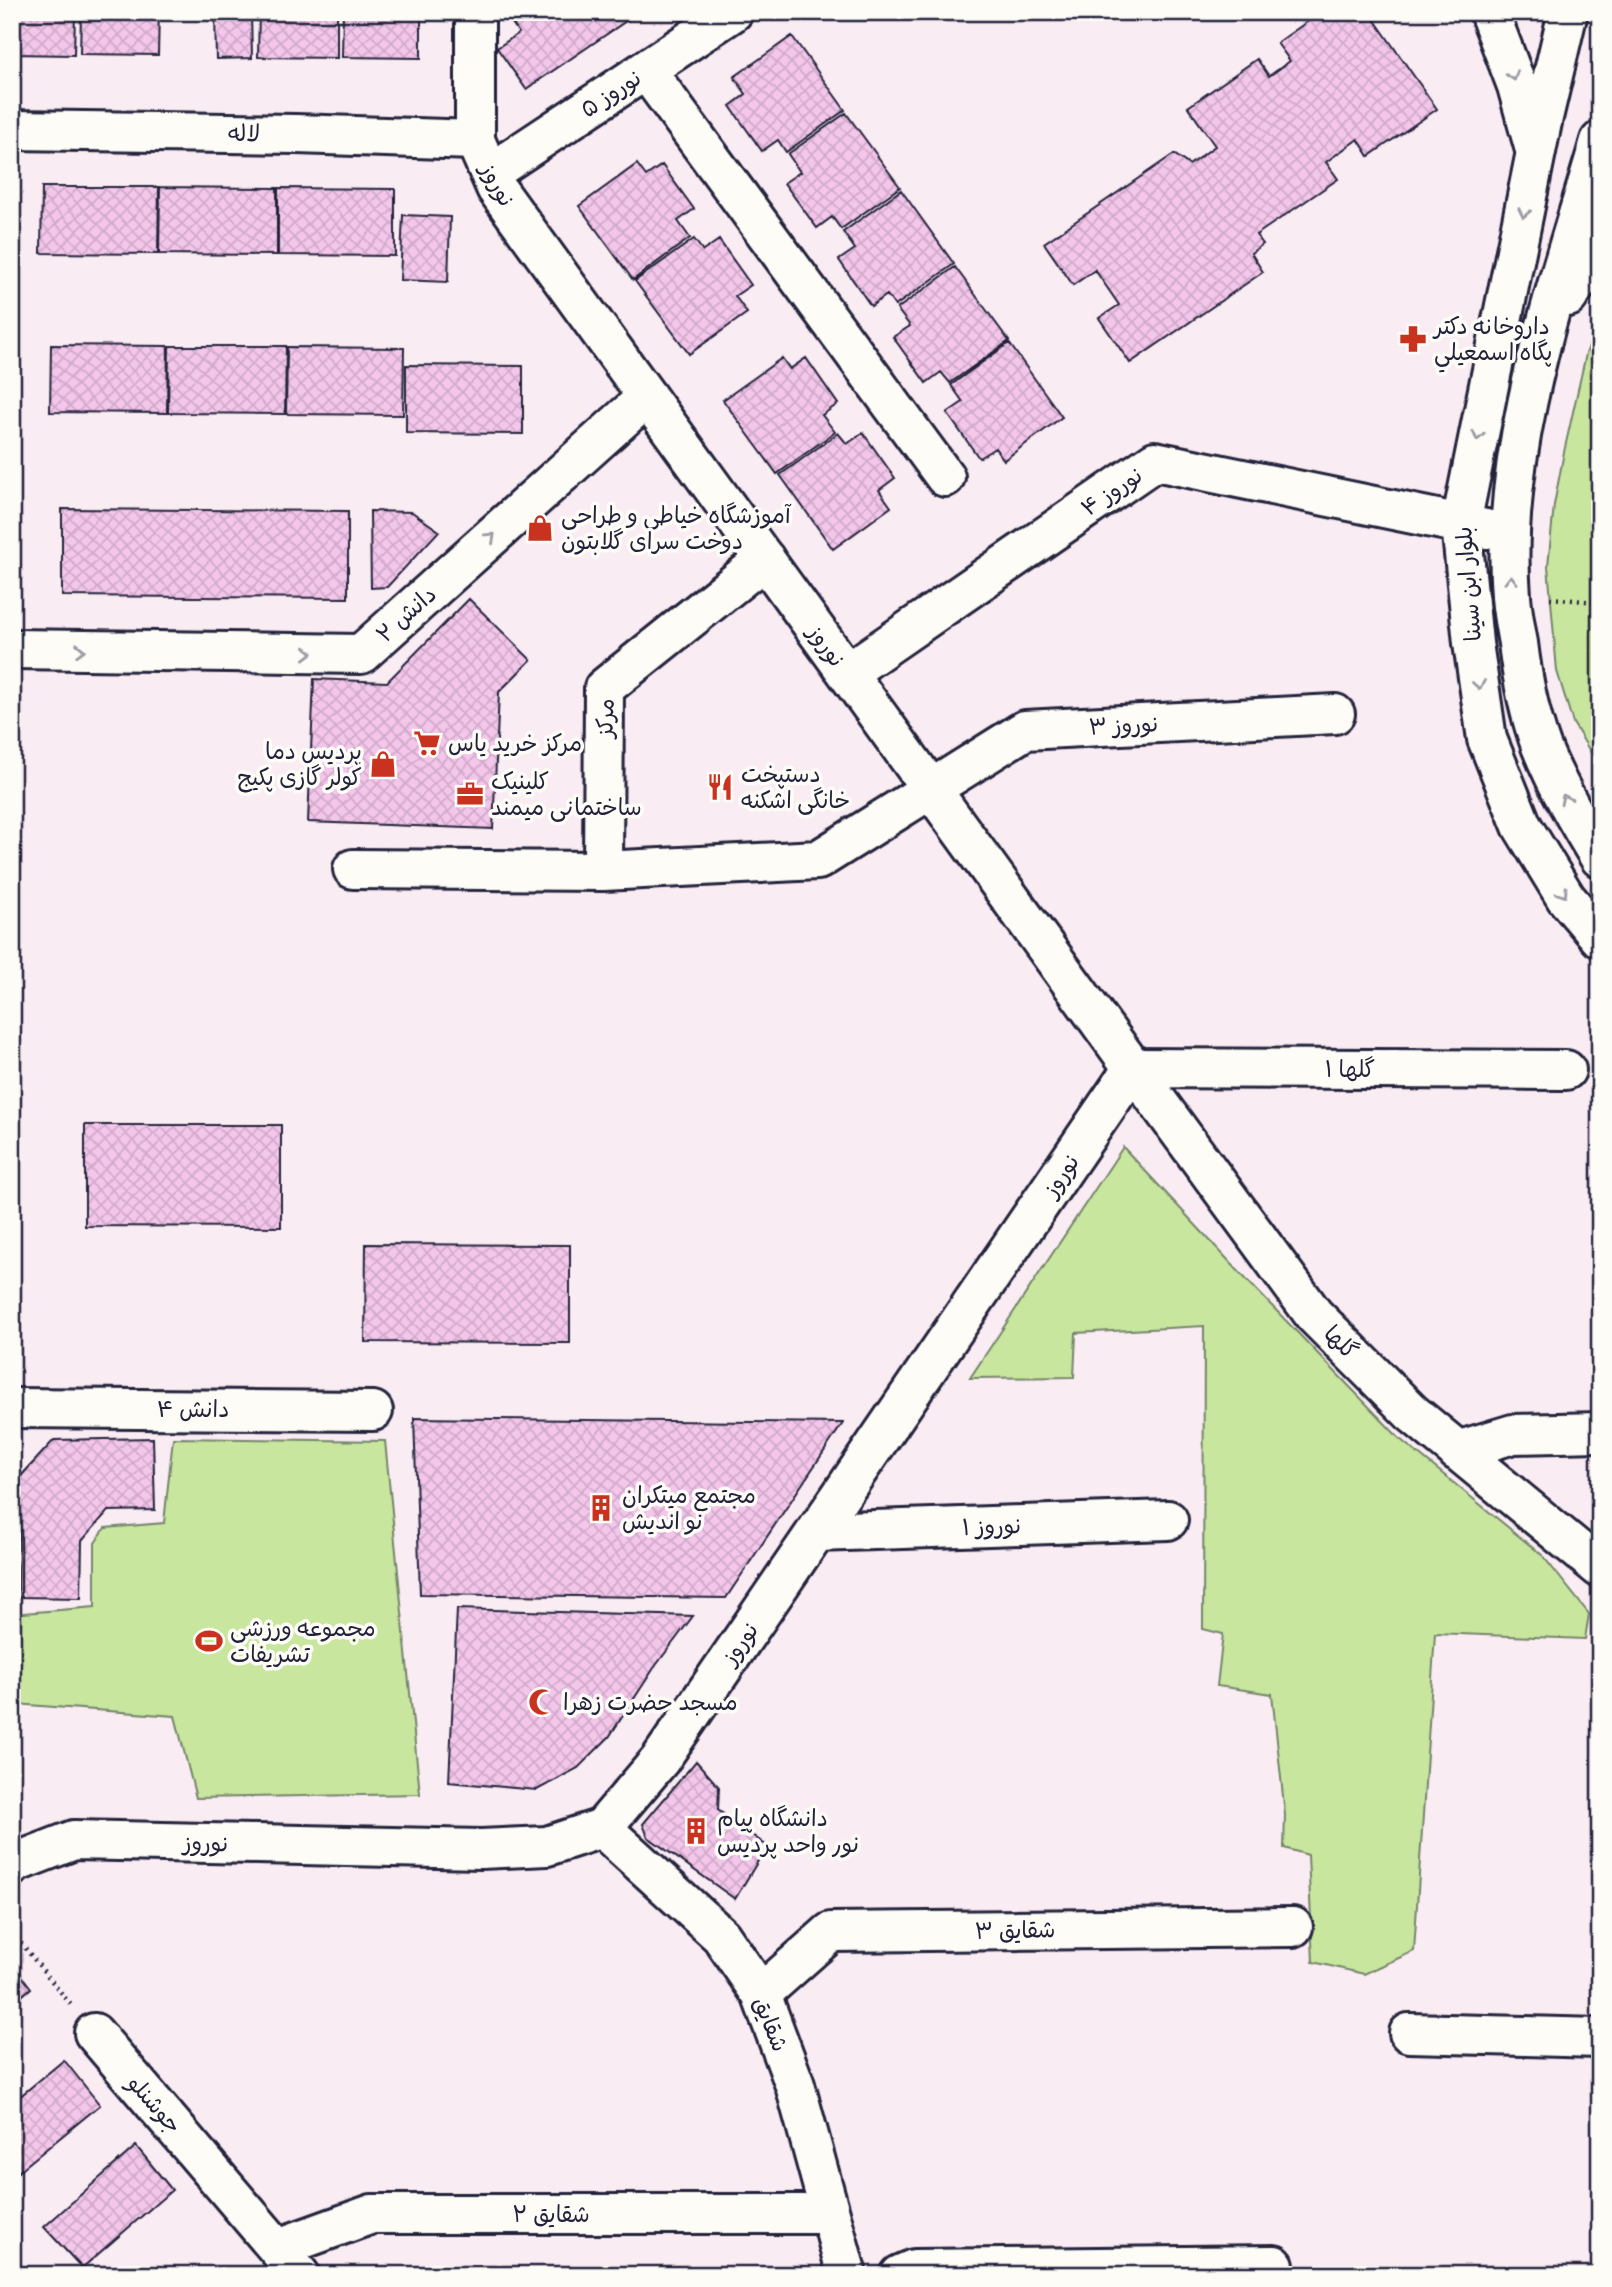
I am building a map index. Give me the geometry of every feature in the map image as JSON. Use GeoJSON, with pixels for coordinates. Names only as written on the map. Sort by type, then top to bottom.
{"type":"FeatureCollection","features":[{"type":"Feature","properties":{"kind":"street","name":"نوروز"},"geometry":{"type":"LineString","coordinates":[[14,1856],[74,1840],[481,1849],[547,1846],[601,1828],[660,1760],[1133,1068],[496,188],[482,156],[475,12]]}},
{"type":"Feature","properties":{"kind":"street","name":"نوروز ۵"},"geometry":{"type":"LineString","coordinates":[[482,156],[646,70],[733,12]]}},
{"type":"Feature","properties":{"kind":"street"},"geometry":{"type":"LineString","coordinates":[[1489,12],[1539,138]]}},
{"type":"Feature","properties":{"kind":"street"},"geometry":{"type":"LineString","coordinates":[[1559,49],[1568,12]]}},
{"type":"Feature","properties":{"kind":"street"},"geometry":{"type":"LineString","coordinates":[[1559,49],[1575,18],[1600,16]]}},
{"type":"Feature","properties":{"kind":"street","name":"بلوار ابن سینا"},"geometry":{"type":"LineString","coordinates":[[1559,49],[1461,524],[1472,643],[1487,739],[1522,826],[1566,898],[1600,938]]}},
{"type":"Feature","properties":{"kind":"street"},"geometry":{"type":"LineString","coordinates":[[646,70],[945,477]]}},
{"type":"Feature","properties":{"kind":"street","name":"لاله"},"geometry":{"type":"LineString","coordinates":[[12,130],[296,134],[482,156]]}},
{"type":"Feature","properties":{"kind":"street","name":"بلوار ابن سینا"},"geometry":{"type":"LineString","coordinates":[[1600,141],[1529,399],[1517,464],[1511,533],[1511,595],[1522,679],[1540,744],[1566,803],[1600,858]]}},
{"type":"Feature","properties":{"kind":"street"},"geometry":{"type":"LineString","coordinates":[[1545,334],[1600,248]]}},
{"type":"Feature","properties":{"kind":"street","name":"دانش ۲"},"geometry":{"type":"LineString","coordinates":[[12,649],[361,654],[647,397]]}},
{"type":"Feature","properties":{"kind":"street","name":"نوروز ۴"},"geometry":{"type":"LineString","coordinates":[[847,673],[1155,461],[1511,533]]}},
{"type":"Feature","properties":{"kind":"street","name":"مرکز"},"geometry":{"type":"LineString","coordinates":[[603,871],[604,688],[765,559]]}},
{"type":"Feature","properties":{"kind":"street","name":"نوروز ۳"},"geometry":{"type":"LineString","coordinates":[[603,871],[818,860],[1024,730],[1335,714]]}},
{"type":"Feature","properties":{"kind":"street"},"geometry":{"type":"LineString","coordinates":[[353,869],[603,871]]}},
{"type":"Feature","properties":{"kind":"street","name":"گلها ۱"},"geometry":{"type":"LineString","coordinates":[[1133,1068],[1566,1070]]}},
{"type":"Feature","properties":{"kind":"street","name":"گلها"},"geometry":{"type":"LineString","coordinates":[[1133,1068],[1314,1315],[1412,1413],[1600,1567]]}},
{"type":"Feature","properties":{"kind":"street","name":"دانش ۴"},"geometry":{"type":"LineString","coordinates":[[12,1408],[373,1411]]}},
{"type":"Feature","properties":{"kind":"street"},"geometry":{"type":"LineString","coordinates":[[1457,1451],[1513,1434],[1600,1432]]}},
{"type":"Feature","properties":{"kind":"street","name":"نوروز ۱"},"geometry":{"type":"LineString","coordinates":[[817,1532],[1168,1520]]}},
{"type":"Feature","properties":{"kind":"street","name":"شقایق"},"geometry":{"type":"LineString","coordinates":[[601,1828],[720,1936],[761,1994],[794,2085],[847,2275]]}},
{"type":"Feature","properties":{"kind":"street","name":"شقایق ۳"},"geometry":{"type":"LineString","coordinates":[[761,1994],[831,1932],[1293,1927]]}},
{"type":"Feature","properties":{"kind":"street","name":"جوشنلو"},"geometry":{"type":"LineString","coordinates":[[93,2033],[289,2261]]}},
{"type":"Feature","properties":{"kind":"street"},"geometry":{"type":"LineString","coordinates":[[1409,2033],[1600,2038]]}},
{"type":"Feature","properties":{"kind":"street","name":"شقایق ۲"},"geometry":{"type":"LineString","coordinates":[[289,2261],[372,2214],[830,2214]]}},
{"type":"Feature","properties":{"kind":"street"},"geometry":{"type":"LineString","coordinates":[[900,2275],[914,2269],[1273,2264]]}},
{"type":"Feature","properties":{"kind":"path"},"geometry":{"type":"LineString","coordinates":[[1511,595],[1600,604]]}},
{"type":"Feature","properties":{"kind":"path"},"geometry":{"type":"LineString","coordinates":[[12,1931],[93,2033]]}},
{"type":"Feature","properties":{"kind":"green space"},"geometry":{"type":"Polygon","coordinates":[[[1600,316],[1600,768],[1573,723],[1557,671],[1548,566],[1554,505],[1564,452],[1586,354],[1600,316]]]}},
{"type":"Feature","properties":{"kind":"green space"},"geometry":{"type":"Polygon","coordinates":[[[1123,1147],[1400,1439],[1542,1555],[1589,1614],[1585,1639],[1435,1633],[1414,1951],[1364,1974],[1313,1962],[1308,1855],[1284,1848],[1285,1815],[1272,1694],[1217,1686],[1223,1634],[1203,1629],[1204,1326],[1076,1333],[1074,1377],[970,1378],[1123,1147]]]}},
{"type":"Feature","properties":{"kind":"green space","name":"مجموعه ورزشی تشریفات"},"geometry":{"type":"Polygon","coordinates":[[[173,1438],[385,1441],[420,1794],[196,1798],[175,1716],[15,1704],[12,1614],[95,1607],[95,1543],[105,1528],[164,1523],[173,1438]]]}},
{"type":"Feature","properties":{"kind":"building"},"geometry":{"type":"Polygon","coordinates":[[[12,12],[75,12],[74,55],[12,54],[12,12]]]}},
{"type":"Feature","properties":{"kind":"building"},"geometry":{"type":"Polygon","coordinates":[[[81,12],[159,12],[158,55],[80,54],[81,12]]]}},
{"type":"Feature","properties":{"kind":"building"},"geometry":{"type":"Polygon","coordinates":[[[215,12],[251,12],[252,58],[216,59],[215,12]]]}},
{"type":"Feature","properties":{"kind":"building"},"geometry":{"type":"Polygon","coordinates":[[[259,12],[337,12],[337,58],[258,57],[259,12]]]}},
{"type":"Feature","properties":{"kind":"building"},"geometry":{"type":"Polygon","coordinates":[[[343,12],[421,12],[421,58],[342,57],[343,12]]]}},
{"type":"Feature","properties":{"kind":"building"},"geometry":{"type":"Polygon","coordinates":[[[528,12],[624,12],[629,19],[526,89],[497,48],[519,33],[512,23],[528,12]]]}},
{"type":"Feature","properties":{"kind":"building"},"geometry":{"type":"Polygon","coordinates":[[[1321,12],[1369,12],[1437,109],[1369,156],[1358,139],[1326,162],[1338,179],[1256,235],[1263,244],[1251,253],[1263,272],[1130,363],[1099,318],[1119,305],[1095,270],[1073,285],[1044,243],[1174,154],[1189,165],[1215,146],[1188,107],[1257,59],[1269,76],[1290,61],[1277,43],[1321,12]]]}},
{"type":"Feature","properties":{"kind":"building"},"geometry":{"type":"Polygon","coordinates":[[[792,36],[845,110],[786,152],[778,140],[762,151],[730,106],[746,94],[734,77],[792,36]]]}},
{"type":"Feature","properties":{"kind":"building"},"geometry":{"type":"Polygon","coordinates":[[[846,113],[900,187],[841,229],[832,217],[817,228],[784,183],[800,172],[788,154],[846,113]]]}},
{"type":"Feature","properties":{"kind":"building"},"geometry":{"type":"Polygon","coordinates":[[[637,164],[646,176],[662,165],[694,209],[678,221],[690,238],[633,280],[579,206],[637,164]]]}},
{"type":"Feature","properties":{"kind":"building"},"geometry":{"type":"Polygon","coordinates":[[[42,187],[159,187],[158,254],[41,253],[42,187]]]}},
{"type":"Feature","properties":{"kind":"building"},"geometry":{"type":"Polygon","coordinates":[[[160,187],[277,188],[277,255],[159,254],[160,187]]]}},
{"type":"Feature","properties":{"kind":"building"},"geometry":{"type":"Polygon","coordinates":[[[278,188],[395,189],[395,256],[278,255],[278,188]]]}},
{"type":"Feature","properties":{"kind":"building"},"geometry":{"type":"Polygon","coordinates":[[[901,190],[954,264],[895,306],[887,295],[871,306],[839,260],[855,249],[843,232],[901,190]]]}},
{"type":"Feature","properties":{"kind":"building"},"geometry":{"type":"Polygon","coordinates":[[[403,215],[450,217],[448,282],[400,280],[403,215]]]}},
{"type":"Feature","properties":{"kind":"building"},"geometry":{"type":"Polygon","coordinates":[[[694,239],[703,251],[719,240],[751,285],[735,296],[747,313],[689,354],[635,281],[694,239]]]}},
{"type":"Feature","properties":{"kind":"building"},"geometry":{"type":"Polygon","coordinates":[[[955,267],[1009,341],[950,383],[941,372],[926,383],[893,337],[910,326],[897,309],[955,267]]]}},
{"type":"Feature","properties":{"kind":"building"},"geometry":{"type":"Polygon","coordinates":[[[1009,343],[1062,417],[1004,460],[995,448],[979,458],[947,413],[963,402],[951,385],[1009,343]]]}},
{"type":"Feature","properties":{"kind":"building"},"geometry":{"type":"Polygon","coordinates":[[[51,345],[168,346],[167,413],[50,412],[51,345]]]}},
{"type":"Feature","properties":{"kind":"building"},"geometry":{"type":"Polygon","coordinates":[[[169,346],[286,346],[285,414],[168,413],[169,346]]]}},
{"type":"Feature","properties":{"kind":"building"},"geometry":{"type":"Polygon","coordinates":[[[287,347],[404,348],[403,415],[286,414],[287,347]]]}},
{"type":"Feature","properties":{"kind":"building"},"geometry":{"type":"Polygon","coordinates":[[[782,358],[790,369],[806,358],[838,404],[822,415],[835,432],[777,474],[723,400],[782,358]]]}},
{"type":"Feature","properties":{"kind":"building"},"geometry":{"type":"Polygon","coordinates":[[[406,365],[523,366],[523,434],[406,433],[406,365]]]}},
{"type":"Feature","properties":{"kind":"building"},"geometry":{"type":"Polygon","coordinates":[[[838,433],[847,444],[863,433],[895,478],[879,490],[891,507],[833,549],[780,475],[838,433]]]}},
{"type":"Feature","properties":{"kind":"building"},"geometry":{"type":"Polygon","coordinates":[[[62,509],[348,511],[348,598],[62,596],[62,509]]]}},
{"type":"Feature","properties":{"kind":"building"},"geometry":{"type":"Polygon","coordinates":[[[370,511],[412,512],[439,531],[387,587],[371,588],[370,511]]]}},
{"type":"Feature","properties":{"kind":"building"},"geometry":{"type":"Polygon","coordinates":[[[469,599],[531,660],[499,692],[493,829],[308,822],[314,679],[387,682],[469,599]]]}},
{"type":"Feature","properties":{"kind":"building"},"geometry":{"type":"Polygon","coordinates":[[[85,1125],[281,1125],[281,1227],[85,1226],[85,1125]]]}},
{"type":"Feature","properties":{"kind":"building"},"geometry":{"type":"Polygon","coordinates":[[[366,1244],[570,1245],[570,1343],[365,1342],[366,1244]]]}},
{"type":"Feature","properties":{"kind":"building","name":"مجتمع میتکران نو اندیش"},"geometry":{"type":"Polygon","coordinates":[[[414,1418],[843,1423],[726,1598],[420,1594],[414,1418]]]}},
{"type":"Feature","properties":{"kind":"building"},"geometry":{"type":"Polygon","coordinates":[[[153,1438],[155,1510],[108,1511],[82,1541],[81,1598],[18,1597],[20,1477],[54,1440],[153,1438]]]}},
{"type":"Feature","properties":{"kind":"building","name":"مسجد حضرت زهرا"},"geometry":{"type":"Polygon","coordinates":[[[457,1609],[693,1616],[654,1668],[609,1737],[578,1768],[537,1790],[449,1782],[457,1609]]]}},
{"type":"Feature","properties":{"kind":"building","name":"دانشگاه پیام نور واحد پردیس"},"geometry":{"type":"Polygon","coordinates":[[[696,1761],[719,1787],[718,1810],[767,1846],[735,1899],[648,1837],[643,1824],[696,1761]]]}},
{"type":"Feature","properties":{"kind":"building"},"geometry":{"type":"Polygon","coordinates":[[[12,1963],[31,1988],[12,2004],[12,1963]]]}},
{"type":"Feature","properties":{"kind":"building"},"geometry":{"type":"Polygon","coordinates":[[[64,2060],[100,2105],[12,2177],[12,2103],[64,2060]]]}},
{"type":"Feature","properties":{"kind":"building"},"geometry":{"type":"Polygon","coordinates":[[[136,2146],[172,2190],[82,2268],[44,2227],[136,2146]]]}},
{"type":"Feature","properties":{"kind":"place","name":"داروخانه دكتر پگاه اسمعيلي"},"geometry":{"type":"Point","coordinates":[1413,339]}},
{"type":"Feature","properties":{"kind":"place","name":"آموزشگاه خیاطی و طراحی دوخت سرای گلابتون"},"geometry":{"type":"Point","coordinates":[540,528]}},
{"type":"Feature","properties":{"kind":"place","name":"مرکز خرید یاس"},"geometry":{"type":"Point","coordinates":[427,743]}},
{"type":"Feature","properties":{"kind":"place","name":"پردیس دما کولر گازی پکیج"},"geometry":{"type":"Point","coordinates":[383,764]}},
{"type":"Feature","properties":{"kind":"place","name":"دستپخت خانگی اشکنه"},"geometry":{"type":"Point","coordinates":[720,787]}},
{"type":"Feature","properties":{"kind":"place","name":"کلینیک ساختمانی میمند"},"geometry":{"type":"Point","coordinates":[470,794]}},
{"type":"Feature","properties":{"kind":"place","name":"مجتمع میتکران نو اندیش"},"geometry":{"type":"Point","coordinates":[601,1508]}},
{"type":"Feature","properties":{"kind":"place","name":"مجموعه ورزشی تشریفات"},"geometry":{"type":"Point","coordinates":[209,1641]}},
{"type":"Feature","properties":{"kind":"place","name":"مسجد حضرت زهرا"},"geometry":{"type":"Point","coordinates":[542,1702]}},
{"type":"Feature","properties":{"kind":"place","name":"دانشگاه پیام نور واحد پردیس"},"geometry":{"type":"Point","coordinates":[696,1831]}}]}
